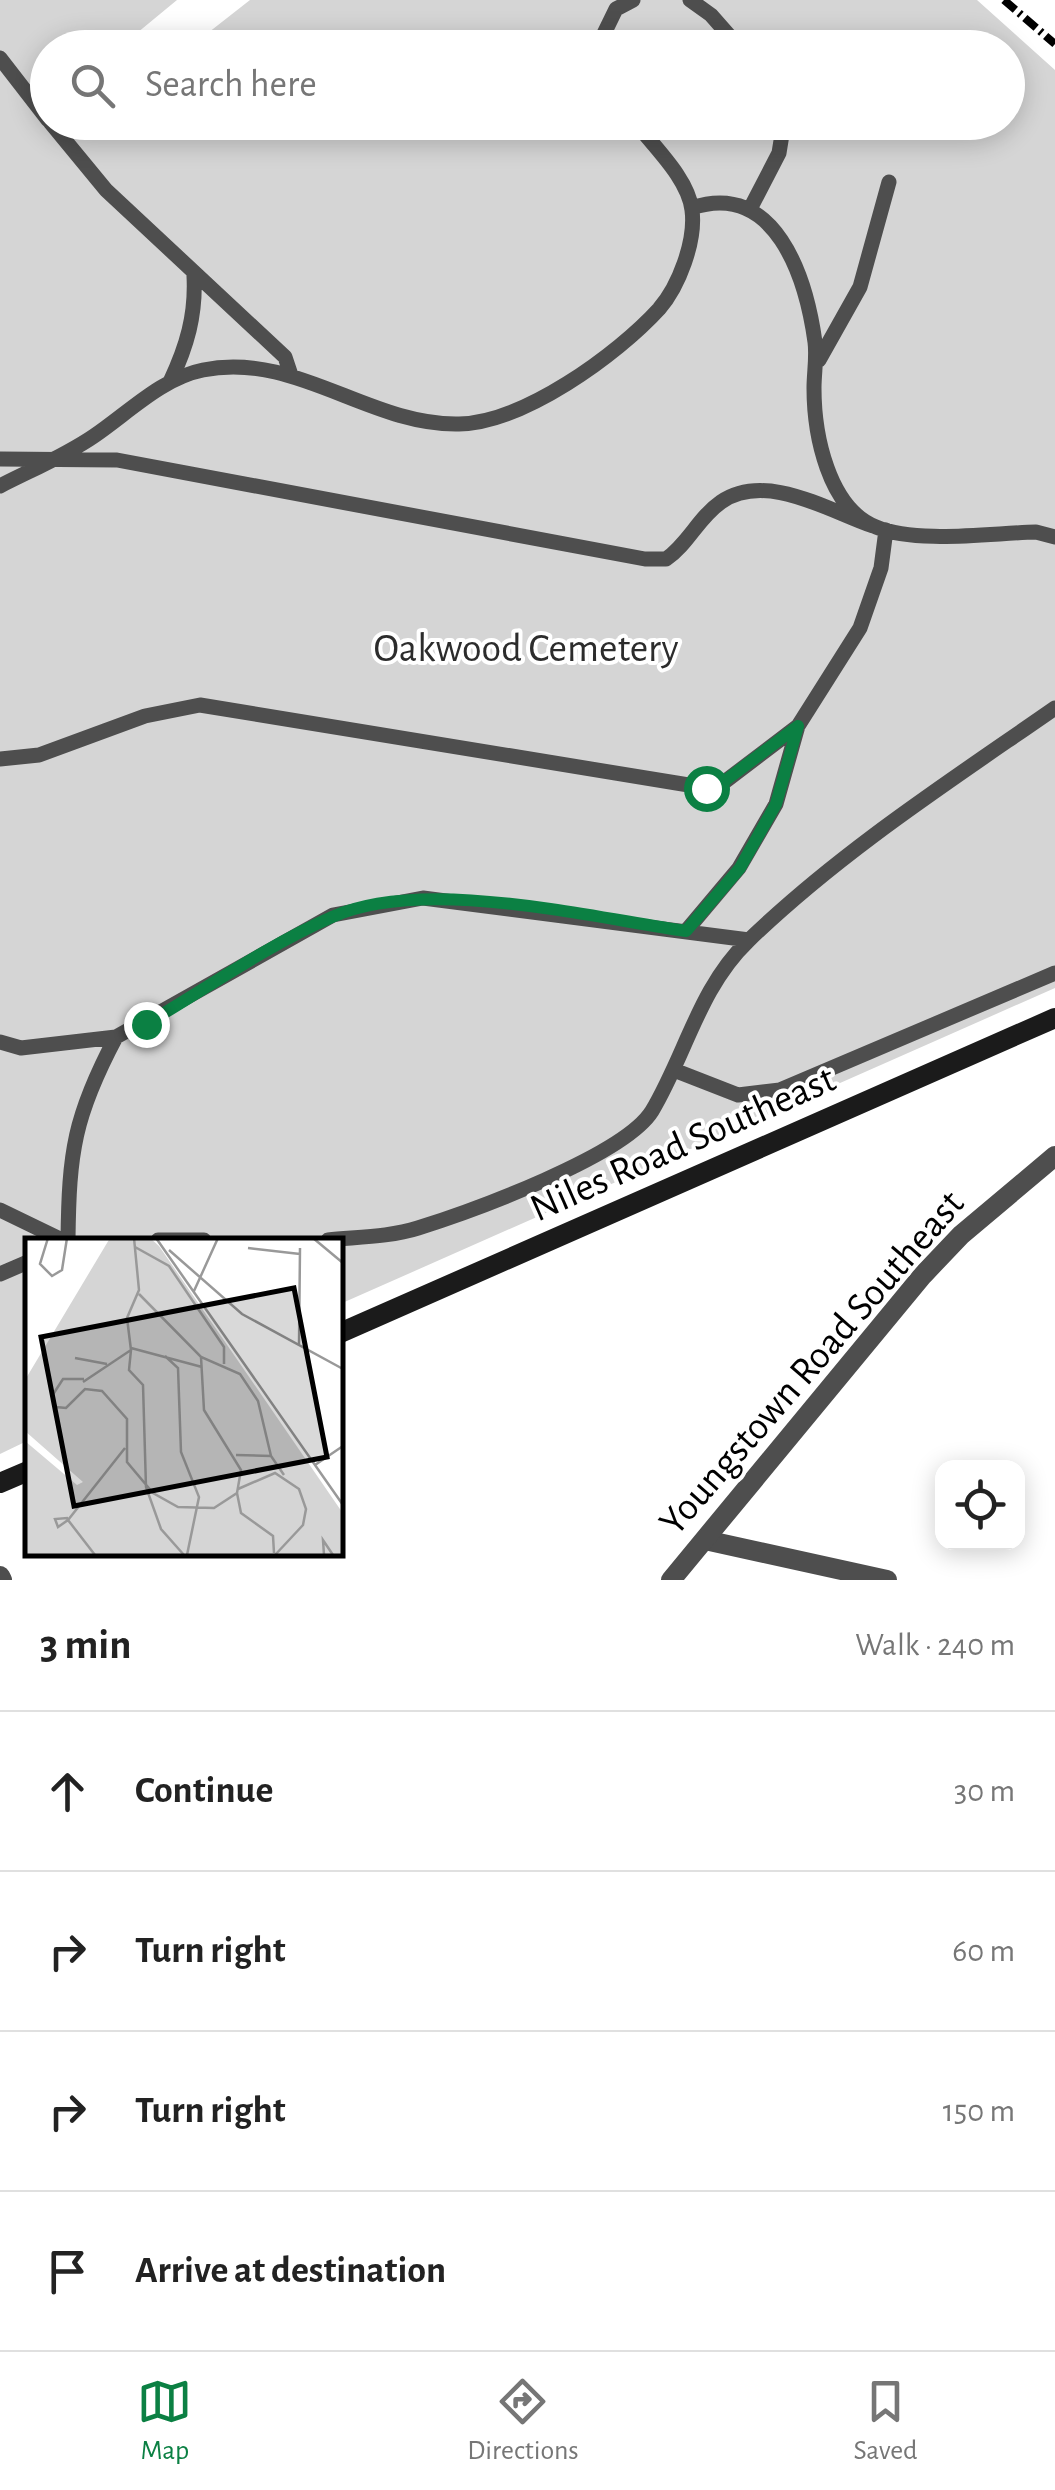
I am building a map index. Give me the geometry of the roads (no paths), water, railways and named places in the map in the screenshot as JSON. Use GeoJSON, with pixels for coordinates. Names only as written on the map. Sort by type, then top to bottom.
{"type":"FeatureCollection","features":[{"type":"Feature","properties":{"kind":"main road","name":"Niles Road Southeast"},"geometry":{"type":"LineString","coordinates":[[342,1333],[1055,1018]]}},
{"type":"Feature","properties":{"kind":"main road"},"geometry":{"type":"LineString","coordinates":[[0,1483],[25,1472]]}},
{"type":"Feature","properties":{"kind":"street","name":"Youngstown Road Southeast"},"geometry":{"type":"LineString","coordinates":[[671,1580],[923,1275],[961,1235],[1055,1156]]}},
{"type":"Feature","properties":{"kind":"street"},"geometry":{"type":"LineString","coordinates":[[705,1540],[887,1580]]}},
{"type":"Feature","properties":{"kind":"lane"},"geometry":{"type":"LineString","coordinates":[[606,30],[616,9],[633,0]]}},
{"type":"Feature","properties":{"kind":"lane"},"geometry":{"type":"LineString","coordinates":[[690,0],[724,30]]}},
{"type":"Feature","properties":{"kind":"lane"},"geometry":{"type":"LineString","coordinates":[[0,58],[30,97]]}},
{"type":"Feature","properties":{"kind":"lane"},"geometry":{"type":"LineString","coordinates":[[65,140],[106,190],[285,357],[291,375]]}},
{"type":"Feature","properties":{"kind":"lane"},"geometry":{"type":"LineString","coordinates":[[0,486],[90,439],[170,382],[202,370],[247,366],[291,375],[422,422],[462,424],[498,415],[564,386],[661,306],[684,263],[692,208],[684,186],[649,140]]}},
{"type":"Feature","properties":{"kind":"lane"},"geometry":{"type":"LineString","coordinates":[[750,209],[781,140]]}},
{"type":"Feature","properties":{"kind":"lane"},"geometry":{"type":"LineString","coordinates":[[815,368],[860,287],[888,182]]}},
{"type":"Feature","properties":{"kind":"lane"},"geometry":{"type":"LineString","coordinates":[[686,931],[740,868],[776,804],[798,726],[860,628],[881,568],[879,528],[835,490],[822,446],[816,344],[802,284],[778,233],[762,213],[729,202],[692,208]]}},
{"type":"Feature","properties":{"kind":"lane"},"geometry":{"type":"LineString","coordinates":[[170,382],[190,335],[195,306],[194,276]]}},
{"type":"Feature","properties":{"kind":"lane"},"geometry":{"type":"LineString","coordinates":[[0,459],[117,460],[644,559],[666,559],[724,500],[757,491],[786,493],[879,528],[1036,532],[1055,537]]}},
{"type":"Feature","properties":{"kind":"lane"},"geometry":{"type":"LineString","coordinates":[[0,758],[39,755],[146,716],[200,705],[706,788],[722,783],[798,726]]}},
{"type":"Feature","properties":{"kind":"lane"},"geometry":{"type":"LineString","coordinates":[[342,1238],[414,1229],[601,1153],[631,1135],[650,1114],[721,970],[749,940],[874,834],[1055,708]]}},
{"type":"Feature","properties":{"kind":"lane"},"geometry":{"type":"LineString","coordinates":[[0,1042],[20,1048],[116,1037],[334,916],[423,898],[749,940]]}},
{"type":"Feature","properties":{"kind":"lane"},"geometry":{"type":"LineString","coordinates":[[679,1072],[738,1095],[780,1090],[1055,973]]}},
{"type":"Feature","properties":{"kind":"lane"},"geometry":{"type":"LineString","coordinates":[[65,1238],[75,1127],[88,1091],[116,1037]]}},
{"type":"Feature","properties":{"kind":"lane"},"geometry":{"type":"LineString","coordinates":[[0,1210],[61,1238]]}},
{"type":"Feature","properties":{"kind":"lane"},"geometry":{"type":"LineString","coordinates":[[0,1274],[25,1263]]}},
{"type":"Feature","properties":{"kind":"railway"},"geometry":{"type":"LineString","coordinates":[[1004,0],[1055,44]]}},
{"type":"Feature","properties":{"kind":"park label","name":"Oakwood Cemetery"},"geometry":{"type":"Point","coordinates":[526,649]}}]}
